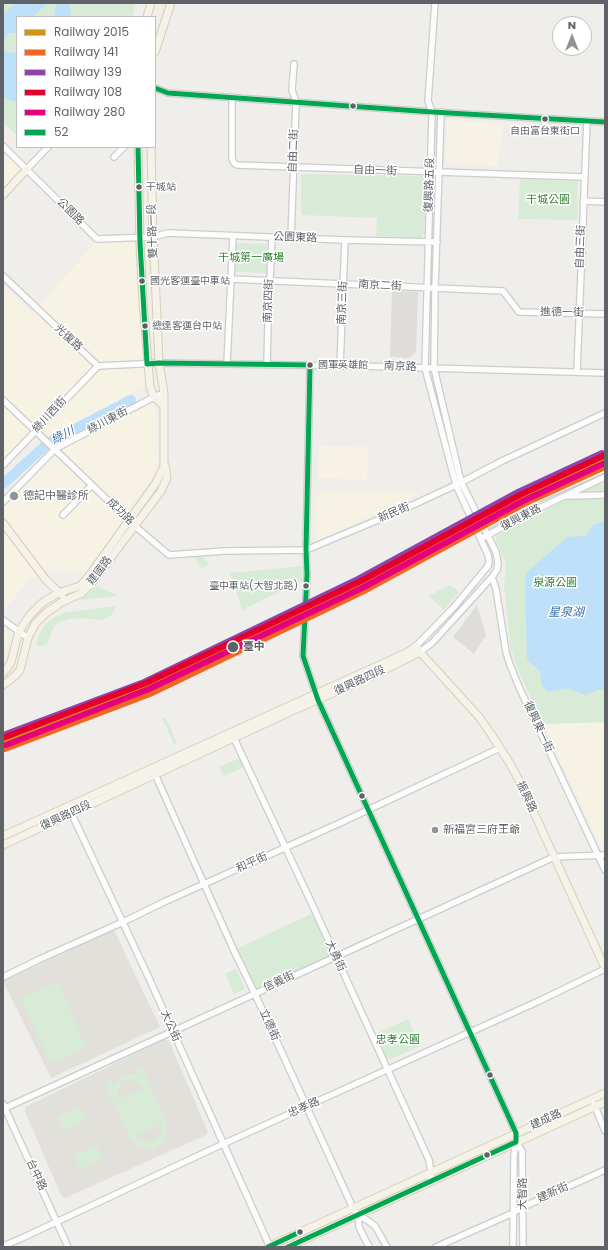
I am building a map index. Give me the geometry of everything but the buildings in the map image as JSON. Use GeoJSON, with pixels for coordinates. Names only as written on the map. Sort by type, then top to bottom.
{"type":"FeatureCollection","features":[{"type":"Feature","properties":{"kind":"main road"},"geometry":{"type":"LineString","coordinates":[[147,16],[151,3]]}},
{"type":"Feature","properties":{"kind":"main road"},"geometry":{"type":"LineString","coordinates":[[156,49],[171,3]]}},
{"type":"Feature","properties":{"kind":"main road","name":"雙十路一段"},"geometry":{"type":"LineString","coordinates":[[138,148],[140,238],[148,364]]}},
{"type":"Feature","properties":{"kind":"main road","name":"雙十路一段"},"geometry":{"type":"LineString","coordinates":[[151,148],[153,237],[159,362]]}},
{"type":"Feature","properties":{"kind":"main road"},"geometry":{"type":"LineString","coordinates":[[3,195],[27,169]]}},
{"type":"Feature","properties":{"kind":"main road","name":"建國路"},"geometry":{"type":"LineString","coordinates":[[3,685],[20,670],[32,628],[40,619],[66,599],[82,593],[91,584],[163,478],[164,393],[159,362]]}},
{"type":"Feature","properties":{"kind":"main road"},"geometry":{"type":"LineString","coordinates":[[148,364],[150,387],[154,397],[164,406]]}},
{"type":"Feature","properties":{"kind":"main road"},"geometry":{"type":"LineString","coordinates":[[3,523],[46,580],[66,599]]}},
{"type":"Feature","properties":{"kind":"main road","name":"建國路"},"geometry":{"type":"LineString","coordinates":[[3,673],[11,662],[19,631],[36,608],[58,593],[76,588],[83,583],[131,523]]}},
{"type":"Feature","properties":{"kind":"main road","name":"復興路四段"},"geometry":{"type":"LineString","coordinates":[[3,836],[70,810],[317,697],[408,652],[418,649]]}},
{"type":"Feature","properties":{"kind":"main road","name":"振興路"},"geometry":{"type":"LineString","coordinates":[[418,649],[480,718],[500,748],[517,778],[605,969]]}},
{"type":"Feature","properties":{"kind":"main road","name":"復興路四段"},"geometry":{"type":"LineString","coordinates":[[3,845],[70,810]]}},
{"type":"Feature","properties":{"kind":"main road","name":"建成路"},"geometry":{"type":"LineString","coordinates":[[269,1247],[605,1093]]}},
{"type":"Feature","properties":{"kind":"main road","name":"建成路"},"geometry":{"type":"LineString","coordinates":[[288,1247],[605,1102]]}},
{"type":"Feature","properties":{"kind":"street","name":"復興路五段"},"geometry":{"type":"LineString","coordinates":[[425,368],[432,112],[428,101],[435,3]]}},
{"type":"Feature","properties":{"kind":"street","name":"自由二街"},"geometry":{"type":"LineString","coordinates":[[291,238],[296,102],[292,90],[294,64]]}},
{"type":"Feature","properties":{"kind":"street"},"geometry":{"type":"LineString","coordinates":[[156,88],[168,93],[432,112],[605,122]]}},
{"type":"Feature","properties":{"kind":"street","name":"自由一街"},"geometry":{"type":"LineString","coordinates":[[232,97],[232,159],[237,166],[584,177]]}},
{"type":"Feature","properties":{"kind":"street","name":"復興路五段"},"geometry":{"type":"LineString","coordinates":[[434,368],[438,173],[441,112]]}},
{"type":"Feature","properties":{"kind":"street","name":"自由三街"},"geometry":{"type":"LineString","coordinates":[[577,372],[587,121]]}},
{"type":"Feature","properties":{"kind":"street","name":"公園路"},"geometry":{"type":"LineString","coordinates":[[3,146],[97,239],[153,237]]}},
{"type":"Feature","properties":{"kind":"street"},"geometry":{"type":"LineString","coordinates":[[27,169],[47,148]]}},
{"type":"Feature","properties":{"kind":"street"},"geometry":{"type":"LineString","coordinates":[[114,157],[123,148]]}},
{"type":"Feature","properties":{"kind":"street"},"geometry":{"type":"LineString","coordinates":[[583,201],[605,202]]}},
{"type":"Feature","properties":{"kind":"street","name":"公園東路"},"geometry":{"type":"LineString","coordinates":[[153,237],[168,234],[437,242]]}},
{"type":"Feature","properties":{"kind":"street"},"geometry":{"type":"LineString","coordinates":[[227,364],[233,236]]}},
{"type":"Feature","properties":{"kind":"street","name":"南京四街"},"geometry":{"type":"LineString","coordinates":[[267,364],[272,237]]}},
{"type":"Feature","properties":{"kind":"street","name":"南京三街"},"geometry":{"type":"LineString","coordinates":[[340,366],[345,240]]}},
{"type":"Feature","properties":{"kind":"street","name":"光復路"},"geometry":{"type":"LineString","coordinates":[[3,276],[98,366]]}},
{"type":"Feature","properties":{"kind":"street","name":"南京二街"},"geometry":{"type":"LineString","coordinates":[[231,279],[503,291],[519,312]]}},
{"type":"Feature","properties":{"kind":"street","name":"進德一街"},"geometry":{"type":"LineString","coordinates":[[519,312],[605,314]]}},
{"type":"Feature","properties":{"kind":"street","name":"南京路"},"geometry":{"type":"LineString","coordinates":[[148,364],[159,362],[605,372]]}},
{"type":"Feature","properties":{"kind":"street"},"geometry":{"type":"LineString","coordinates":[[98,366],[148,364]]}},
{"type":"Feature","properties":{"kind":"street","name":"大智路"},"geometry":{"type":"LineString","coordinates":[[310,365],[306,550],[308,574],[303,653],[317,697],[367,809],[419,919],[469,1033],[516,1133],[514,1155],[513,1247]]}},
{"type":"Feature","properties":{"kind":"street","name":"綠川西街"},"geometry":{"type":"LineString","coordinates":[[3,465],[98,366]]}},
{"type":"Feature","properties":{"kind":"street","name":"復興路四段"},"geometry":{"type":"LineString","coordinates":[[418,649],[488,566],[489,558],[456,485],[425,368]]}},
{"type":"Feature","properties":{"kind":"street","name":"復興路四段"},"geometry":{"type":"LineString","coordinates":[[418,649],[432,643],[492,577],[497,570],[498,560],[496,552],[461,482],[434,368]]}},
{"type":"Feature","properties":{"kind":"street","name":"綠川東街"},"geometry":{"type":"LineString","coordinates":[[3,502],[55,450],[164,393]]}},
{"type":"Feature","properties":{"kind":"street","name":"成功路"},"geometry":{"type":"LineString","coordinates":[[3,400],[131,523],[169,555]]}},
{"type":"Feature","properties":{"kind":"street","name":"新民街"},"geometry":{"type":"LineString","coordinates":[[169,555],[224,551],[306,550],[404,509],[605,413]]}},
{"type":"Feature","properties":{"kind":"street","name":"復興東路"},"geometry":{"type":"LineString","coordinates":[[477,532],[529,503],[605,469]]}},
{"type":"Feature","properties":{"kind":"street"},"geometry":{"type":"LineString","coordinates":[[590,476],[605,483]]}},
{"type":"Feature","properties":{"kind":"street","name":"復興東路"},"geometry":{"type":"LineString","coordinates":[[480,539],[605,477]]}},
{"type":"Feature","properties":{"kind":"street"},"geometry":{"type":"LineString","coordinates":[[64,515],[92,485]]}},
{"type":"Feature","properties":{"kind":"street"},"geometry":{"type":"LineString","coordinates":[[565,496],[605,495]]}},
{"type":"Feature","properties":{"kind":"street","name":"復興東一街"},"geometry":{"type":"LineString","coordinates":[[492,577],[496,589],[505,648],[510,665],[605,870]]}},
{"type":"Feature","properties":{"kind":"street"},"geometry":{"type":"LineString","coordinates":[[3,620],[28,638]]}},
{"type":"Feature","properties":{"kind":"street","name":"大勇街"},"geometry":{"type":"LineString","coordinates":[[233,735],[286,847],[429,1160],[431,1172],[430,1182]]}},
{"type":"Feature","properties":{"kind":"street","name":"和平街"},"geometry":{"type":"LineString","coordinates":[[3,977],[500,748]]}},
{"type":"Feature","properties":{"kind":"street","name":"立德街"},"geometry":{"type":"LineString","coordinates":[[154,772],[235,953],[353,1208],[358,1215],[375,1226],[387,1247]]}},
{"type":"Feature","properties":{"kind":"street","name":"大公街"},"geometry":{"type":"LineString","coordinates":[[70,810],[173,1030],[269,1247]]}},
{"type":"Feature","properties":{"kind":"street"},"geometry":{"type":"LineString","coordinates":[[554,857],[597,854],[605,855]]}},
{"type":"Feature","properties":{"kind":"street","name":"信義街"},"geometry":{"type":"LineString","coordinates":[[4,1107],[554,857]]}},
{"type":"Feature","properties":{"kind":"street","name":"忠孝路"},"geometry":{"type":"LineString","coordinates":[[3,1246],[223,1144],[539,1002],[605,969]]}},
{"type":"Feature","properties":{"kind":"street"},"geometry":{"type":"LineString","coordinates":[[592,1099],[605,1131]]}},
{"type":"Feature","properties":{"kind":"street","name":"台中路"},"geometry":{"type":"LineString","coordinates":[[4,1107],[68,1247]]}},
{"type":"Feature","properties":{"kind":"street","name":"大智路"},"geometry":{"type":"LineString","coordinates":[[516,1142],[522,1151],[523,1247]]}},
{"type":"Feature","properties":{"kind":"street","name":"建新街"},"geometry":{"type":"LineString","coordinates":[[436,1247],[605,1170]]}},
{"type":"Feature","properties":{"kind":"street","name":"立德街"},"geometry":{"type":"LineString","coordinates":[[358,1215],[359,1227],[369,1247]]}},
{"type":"Feature","properties":{"kind":"shaded area"},"geometry":{"type":"Polygon","coordinates":[[[447,120],[504,124],[497,166],[446,163],[447,120]]]}},
{"type":"Feature","properties":{"kind":"shaded area"},"geometry":{"type":"Polygon","coordinates":[[[3,152],[21,169],[3,189],[3,152]]]}},
{"type":"Feature","properties":{"kind":"shaded area"},"geometry":{"type":"Polygon","coordinates":[[[134,240],[146,385],[46,438],[37,428],[3,461],[3,285],[32,313],[97,241],[134,240]]]}},
{"type":"Feature","properties":{"kind":"shaded area"},"geometry":{"type":"Polygon","coordinates":[[[392,291],[418,292],[416,352],[409,358],[390,357],[392,291]]]}},
{"type":"Feature","properties":{"kind":"shaded area"},"geometry":{"type":"Polygon","coordinates":[[[150,402],[157,409],[158,468],[88,571],[86,573],[64,573],[52,571],[47,568],[28,581],[3,611],[3,508],[59,450],[150,402]]]}},
{"type":"Feature","properties":{"kind":"shaded area"},"geometry":{"type":"Polygon","coordinates":[[[319,446],[368,447],[367,480],[318,478],[319,446]]]}},
{"type":"Feature","properties":{"kind":"shaded area"},"geometry":{"type":"Polygon","coordinates":[[[321,492],[416,493],[417,495],[316,541],[316,497],[321,492]]]}},
{"type":"Feature","properties":{"kind":"shaded area"},"geometry":{"type":"Polygon","coordinates":[[[477,605],[486,635],[474,654],[453,637],[477,605]]]}},
{"type":"Feature","properties":{"kind":"shaded area"},"geometry":{"type":"Polygon","coordinates":[[[3,621],[6,626],[8,644],[3,656],[3,621]]]}},
{"type":"Feature","properties":{"kind":"shaded area"},"geometry":{"type":"Polygon","coordinates":[[[605,723],[605,851],[603,851],[544,724],[605,723]]]}},
{"type":"Feature","properties":{"kind":"shaded area"},"geometry":{"type":"Polygon","coordinates":[[[114,930],[160,1027],[51,1078],[3,981],[114,930]]]}},
{"type":"Feature","properties":{"kind":"shaded area"},"geometry":{"type":"Polygon","coordinates":[[[165,1039],[169,1041],[208,1132],[206,1135],[65,1198],[61,1195],[25,1112],[25,1107],[165,1039]]]}},
{"type":"Feature","properties":{"kind":"green space"},"geometry":{"type":"Polygon","coordinates":[[[3,3],[136,3],[132,16],[16,16],[16,135],[3,122],[3,3]]]}},
{"type":"Feature","properties":{"kind":"green space"},"geometry":{"type":"Polygon","coordinates":[[[301,174],[423,176],[427,181],[424,233],[421,238],[376,236],[377,218],[301,215],[301,174]]]}},
{"type":"Feature","properties":{"kind":"green space","name":"干城公園"},"geometry":{"type":"Polygon","coordinates":[[[520,179],[578,181],[577,220],[518,219],[520,179]]]}},
{"type":"Feature","properties":{"kind":"green space","name":"干城第一廣場"},"geometry":{"type":"Polygon","coordinates":[[[236,243],[267,244],[266,273],[236,272],[236,243]]]}},
{"type":"Feature","properties":{"kind":"green space"},"geometry":{"type":"Polygon","coordinates":[[[598,483],[605,486],[601,492],[582,493],[581,491],[598,483]]]}},
{"type":"Feature","properties":{"kind":"green space","name":"泉源公園"},"geometry":{"type":"Polygon","coordinates":[[[605,497],[605,722],[544,724],[520,675],[511,649],[504,586],[506,564],[496,540],[496,536],[568,499],[605,497]]]}},
{"type":"Feature","properties":{"kind":"green space"},"geometry":{"type":"Polygon","coordinates":[[[194,556],[205,558],[209,565],[201,569],[194,556]]]}},
{"type":"Feature","properties":{"kind":"green space"},"geometry":{"type":"Polygon","coordinates":[[[302,566],[302,581],[242,610],[230,573],[302,566]]]}},
{"type":"Feature","properties":{"kind":"green space"},"geometry":{"type":"Polygon","coordinates":[[[450,585],[459,592],[444,610],[428,596],[450,585]]]}},
{"type":"Feature","properties":{"kind":"green space"},"geometry":{"type":"Polygon","coordinates":[[[97,586],[119,596],[79,600],[97,586]]]}},
{"type":"Feature","properties":{"kind":"green space"},"geometry":{"type":"Polygon","coordinates":[[[115,606],[114,612],[104,619],[68,619],[56,624],[52,630],[47,645],[40,646],[36,644],[45,624],[63,613],[115,606]]]}},
{"type":"Feature","properties":{"kind":"green space"},"geometry":{"type":"Polygon","coordinates":[[[165,717],[177,743],[174,744],[162,718],[165,717]]]}},
{"type":"Feature","properties":{"kind":"green space"},"geometry":{"type":"Polygon","coordinates":[[[240,758],[244,767],[224,776],[219,767],[240,758]]]}},
{"type":"Feature","properties":{"kind":"green space"},"geometry":{"type":"Polygon","coordinates":[[[313,913],[333,955],[256,991],[236,949],[313,913]]]}},
{"type":"Feature","properties":{"kind":"green space"},"geometry":{"type":"Polygon","coordinates":[[[236,969],[245,989],[234,994],[225,974],[236,969]]]}},
{"type":"Feature","properties":{"kind":"green space"},"geometry":{"type":"Polygon","coordinates":[[[58,982],[86,1047],[51,1064],[20,998],[58,982]]]}},
{"type":"Feature","properties":{"kind":"green space","name":"忠孝公園"},"geometry":{"type":"Polygon","coordinates":[[[408,1019],[420,1046],[391,1059],[387,1058],[376,1034],[408,1019]]]}},
{"type":"Feature","properties":{"kind":"green space"},"geometry":{"type":"Polygon","coordinates":[[[142,1067],[168,1127],[164,1141],[152,1150],[137,1146],[130,1139],[105,1083],[111,1081],[113,1086],[120,1077],[128,1073],[139,1076],[137,1069],[142,1067]],[[131,1079],[124,1081],[121,1084],[118,1091],[120,1099],[144,1088],[140,1082],[131,1079]],[[160,1125],[136,1136],[141,1141],[154,1141],[161,1134],[162,1129],[160,1125]]]}},
{"type":"Feature","properties":{"kind":"green space"},"geometry":{"type":"Polygon","coordinates":[[[81,1107],[87,1120],[64,1131],[58,1116],[81,1107]]]}},
{"type":"Feature","properties":{"kind":"green space"},"geometry":{"type":"Polygon","coordinates":[[[97,1145],[104,1158],[81,1169],[73,1155],[97,1145]]]}},
{"type":"Feature","properties":{"kind":"water"},"geometry":{"type":"Polygon","coordinates":[[[16,3],[47,3],[34,16],[16,16],[16,33],[9,33],[3,40],[3,14],[16,3]]]}},
{"type":"Feature","properties":{"kind":"water"},"geometry":{"type":"Polygon","coordinates":[[[58,3],[69,3],[71,16],[56,16],[54,12],[58,3]]]}},
{"type":"Feature","properties":{"kind":"water"},"geometry":{"type":"Polygon","coordinates":[[[3,52],[16,53],[16,102],[3,98],[3,52]]]}},
{"type":"Feature","properties":{"kind":"water","name":"星泉湖"},"geometry":{"type":"Polygon","coordinates":[[[605,522],[605,689],[585,695],[567,688],[548,692],[542,686],[540,671],[527,660],[525,583],[527,572],[567,537],[586,536],[594,524],[605,522]]]}},
{"type":"Feature","properties":{"kind":"waterway","name":"綠川"},"geometry":{"type":"LineString","coordinates":[[3,484],[48,443],[131,400]]}},
{"type":"Feature","properties":{"kind":"rail line","name":"139"},"geometry":{"type":"LineString","coordinates":[[3,735],[144,682],[358,579],[518,492],[602,453]]}},
{"type":"Feature","properties":{"kind":"rail line","name":"108"},"geometry":{"type":"LineString","coordinates":[[3,738],[146,683],[361,581],[520,495],[605,455]]}},
{"type":"Feature","properties":{"kind":"rail line","name":"2015"},"geometry":{"type":"LineString","coordinates":[[3,742],[147,688],[361,585],[521,498],[605,459]]}},
{"type":"Feature","properties":{"kind":"rail line","name":"280"},"geometry":{"type":"LineString","coordinates":[[6,745],[149,689],[364,587],[523,501],[605,463]]}},
{"type":"Feature","properties":{"kind":"rail line","name":"141"},"geometry":{"type":"LineString","coordinates":[[5,749],[150,694],[364,591],[524,504],[605,467]]}},
{"type":"Feature","properties":{"kind":"transit line","name":"52"},"geometry":{"type":"LineString","coordinates":[[156,88],[168,93],[432,112],[605,122]]}},
{"type":"Feature","properties":{"kind":"transit line","name":"52"},"geometry":{"type":"LineString","coordinates":[[138,148],[140,243],[147,364],[310,365]]}},
{"type":"Feature","properties":{"kind":"transit line","name":"52"},"geometry":{"type":"LineString","coordinates":[[288,1247],[516,1142],[516,1133],[318,700],[303,656],[307,574],[306,550],[310,365]]}},
{"type":"Feature","properties":{"kind":"transit line","name":"52"},"geometry":{"type":"LineString","coordinates":[[268,1247],[300,1232]]}},
{"type":"Feature","properties":{"kind":"place","name":"自由富台東街口"},"geometry":{"type":"Point","coordinates":[545,119]}},
{"type":"Feature","properties":{"kind":"place","name":"干城站"},"geometry":{"type":"Point","coordinates":[139,187]}},
{"type":"Feature","properties":{"kind":"place","name":"國光客運臺中車站"},"geometry":{"type":"Point","coordinates":[142,281]}},
{"type":"Feature","properties":{"kind":"place","name":"總達客運台中站"},"geometry":{"type":"Point","coordinates":[145,326]}},
{"type":"Feature","properties":{"kind":"place","name":"國軍英雄館"},"geometry":{"type":"Point","coordinates":[310,365]}},
{"type":"Feature","properties":{"kind":"place","name":"德記中醫診所"},"geometry":{"type":"Point","coordinates":[14,496]}},
{"type":"Feature","properties":{"kind":"place","name":"臺中車站(大智北路)"},"geometry":{"type":"Point","coordinates":[306,586]}},
{"type":"Feature","properties":{"kind":"place","name":"臺中"},"geometry":{"type":"Point","coordinates":[233,647]}},
{"type":"Feature","properties":{"kind":"place","name":"新福宮三府王爺"},"geometry":{"type":"Point","coordinates":[435,830]}}]}
